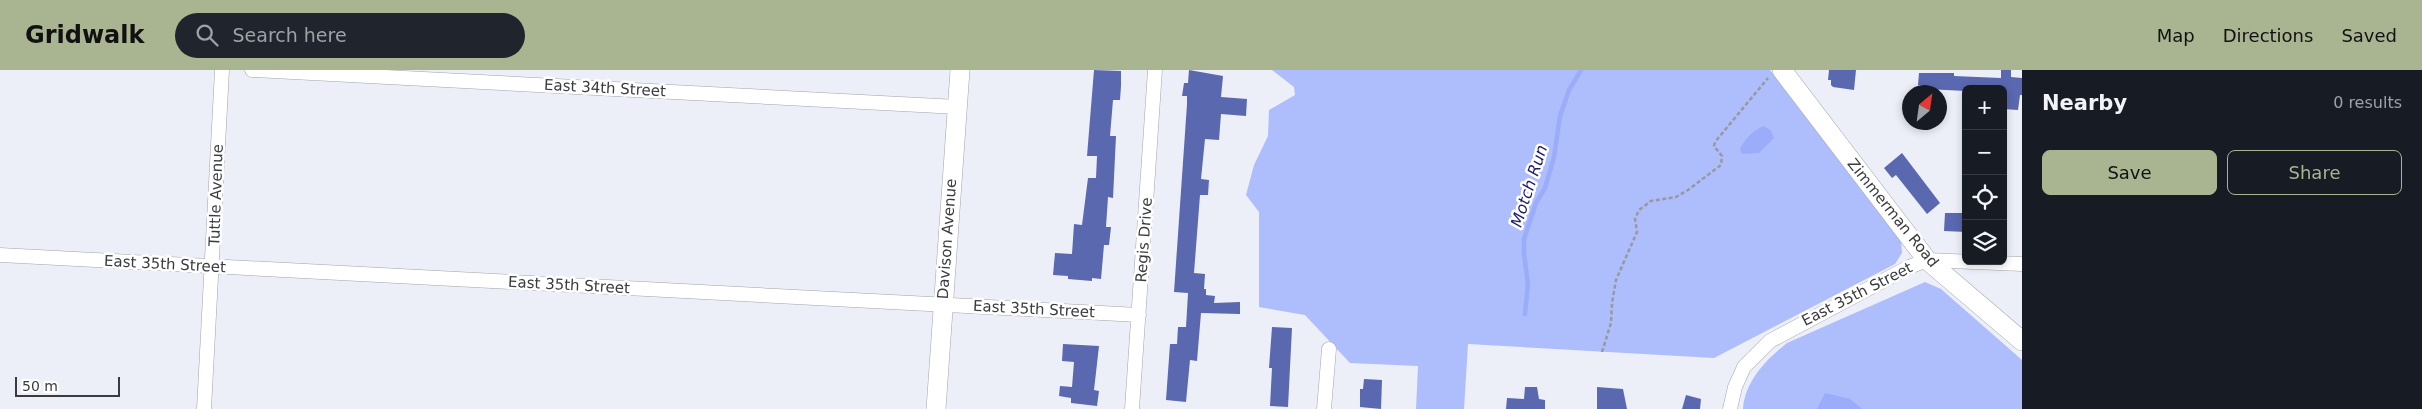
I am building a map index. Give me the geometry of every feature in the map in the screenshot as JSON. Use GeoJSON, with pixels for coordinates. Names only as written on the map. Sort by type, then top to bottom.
{"type":"FeatureCollection","features":[{"type":"Feature","properties":{"kind":"street","name":"Tuttle Avenue"},"geometry":{"type":"LineString","coordinates":[[204,409],[222,70]]}},
{"type":"Feature","properties":{"kind":"street","name":"East 34th Street"},"geometry":{"type":"LineString","coordinates":[[252,70],[958,107]]}},
{"type":"Feature","properties":{"kind":"street","name":"Davison Avenue"},"geometry":{"type":"LineString","coordinates":[[936,409],[960,70]]}},
{"type":"Feature","properties":{"kind":"street","name":"Regis Drive"},"geometry":{"type":"LineString","coordinates":[[1132,409],[1155,70]]}},
{"type":"Feature","properties":{"kind":"street","name":"Zimmerman Road"},"geometry":{"type":"LineString","coordinates":[[1776,73],[1928,260],[2022,340]]}},
{"type":"Feature","properties":{"kind":"street","name":"East 35th Street"},"geometry":{"type":"LineString","coordinates":[[0,255],[1139,314]]}},
{"type":"Feature","properties":{"kind":"street","name":"East 35th Street"},"geometry":{"type":"LineString","coordinates":[[1730,409],[1740,375],[1759,350],[1781,333],[1909,267],[1928,260],[2022,264]]}},
{"type":"Feature","properties":{"kind":"street"},"geometry":{"type":"LineString","coordinates":[[1324,409],[1329,349]]}},
{"type":"Feature","properties":{"kind":"path"},"geometry":{"type":"LineString","coordinates":[[1602,352],[1611,324],[1616,280],[1637,232],[1635,219],[1639,210],[1651,201],[1676,196],[1688,190],[1721,165],[1722,156],[1714,146],[1715,142],[1776,73]]}},
{"type":"Feature","properties":{"kind":"shaded area"},"geometry":{"type":"Polygon","coordinates":[[[1272,70],[1770,70],[1901,241],[1902,253],[1895,264],[1714,358],[1468,344],[1464,409],[1416,409],[1418,366],[1350,363],[1305,315],[1259,307],[1259,212],[1246,195],[1254,165],[1268,136],[1269,110],[1295,95],[1294,87],[1272,70]]]}},
{"type":"Feature","properties":{"kind":"shaded area"},"geometry":{"type":"Polygon","coordinates":[[[1764,126],[1771,131],[1774,138],[1759,153],[1742,154],[1740,149],[1747,138],[1764,126]]]}},
{"type":"Feature","properties":{"kind":"shaded area"},"geometry":{"type":"Polygon","coordinates":[[[1925,282],[1941,289],[2022,360],[2022,409],[1743,409],[1752,380],[1764,364],[1787,343],[1925,282]]]}},
{"type":"Feature","properties":{"kind":"shaded area"},"geometry":{"type":"Polygon","coordinates":[[[1825,393],[1850,399],[1862,409],[1817,409],[1825,393]]]}},
{"type":"Feature","properties":{"kind":"building"},"geometry":{"type":"Polygon","coordinates":[[[1094,70],[1121,71],[1121,86],[1120,100],[1113,100],[1110,136],[1116,136],[1113,198],[1108,197],[1106,227],[1111,227],[1109,245],[1104,245],[1101,279],[1092,278],[1092,281],[1068,279],[1068,276],[1053,275],[1055,253],[1072,254],[1074,224],[1082,225],[1088,178],[1096,178],[1097,156],[1087,156],[1094,70]]]}},
{"type":"Feature","properties":{"kind":"building"},"geometry":{"type":"Polygon","coordinates":[[[1189,70],[1223,76],[1221,97],[1247,99],[1246,116],[1221,114],[1219,140],[1205,139],[1201,179],[1209,180],[1208,195],[1200,195],[1194,273],[1205,274],[1204,289],[1206,289],[1206,295],[1215,296],[1214,303],[1240,302],[1240,314],[1201,313],[1197,361],[1190,360],[1186,402],[1166,400],[1170,344],[1177,344],[1178,327],[1186,327],[1188,293],[1174,292],[1187,104],[1187,96],[1182,96],[1184,83],[1188,83],[1189,70]]]}},
{"type":"Feature","properties":{"kind":"building"},"geometry":{"type":"Polygon","coordinates":[[[1829,70],[1856,70],[1854,90],[1833,87],[1831,80],[1828,80],[1829,70]]]}},
{"type":"Feature","properties":{"kind":"building"},"geometry":{"type":"Polygon","coordinates":[[[2001,70],[2011,70],[2011,77],[2022,78],[2022,95],[2020,95],[2018,110],[2007,109],[2007,85],[1962,85],[1962,91],[1947,90],[1947,85],[1918,85],[1919,73],[1954,73],[1954,76],[2001,78],[2001,70]]]}},
{"type":"Feature","properties":{"kind":"building"},"geometry":{"type":"Polygon","coordinates":[[[1902,153],[1940,203],[1927,214],[1896,175],[1892,178],[1884,168],[1902,153]]]}},
{"type":"Feature","properties":{"kind":"building"},"geometry":{"type":"Polygon","coordinates":[[[1945,213],[1962,213],[1962,232],[1944,231],[1945,213]]]}},
{"type":"Feature","properties":{"kind":"building"},"geometry":{"type":"Polygon","coordinates":[[[1272,327],[1292,328],[1288,407],[1270,406],[1272,368],[1269,368],[1272,327]]]}},
{"type":"Feature","properties":{"kind":"building"},"geometry":{"type":"Polygon","coordinates":[[[1063,344],[1099,346],[1094,390],[1099,391],[1097,406],[1071,403],[1071,398],[1059,396],[1060,386],[1072,387],[1074,362],[1062,361],[1063,344]]]}},
{"type":"Feature","properties":{"kind":"building"},"geometry":{"type":"Polygon","coordinates":[[[1364,379],[1382,380],[1381,409],[1360,407],[1360,389],[1363,389],[1364,379]]]}},
{"type":"Feature","properties":{"kind":"building"},"geometry":{"type":"Polygon","coordinates":[[[1525,387],[1537,387],[1539,399],[1545,400],[1545,409],[1506,409],[1507,398],[1524,399],[1525,387]]]}},
{"type":"Feature","properties":{"kind":"building"},"geometry":{"type":"Polygon","coordinates":[[[1597,387],[1623,389],[1627,409],[1597,409],[1597,387]]]}},
{"type":"Feature","properties":{"kind":"building"},"geometry":{"type":"Polygon","coordinates":[[[1686,395],[1701,399],[1700,409],[1682,409],[1686,395]]]}},
{"type":"Feature","properties":{"kind":"waterway","name":"Motch Run"},"geometry":{"type":"LineString","coordinates":[[1525,314],[1528,284],[1524,239],[1536,203],[1545,188],[1554,157],[1560,116],[1569,90],[1581,70]]}}]}
